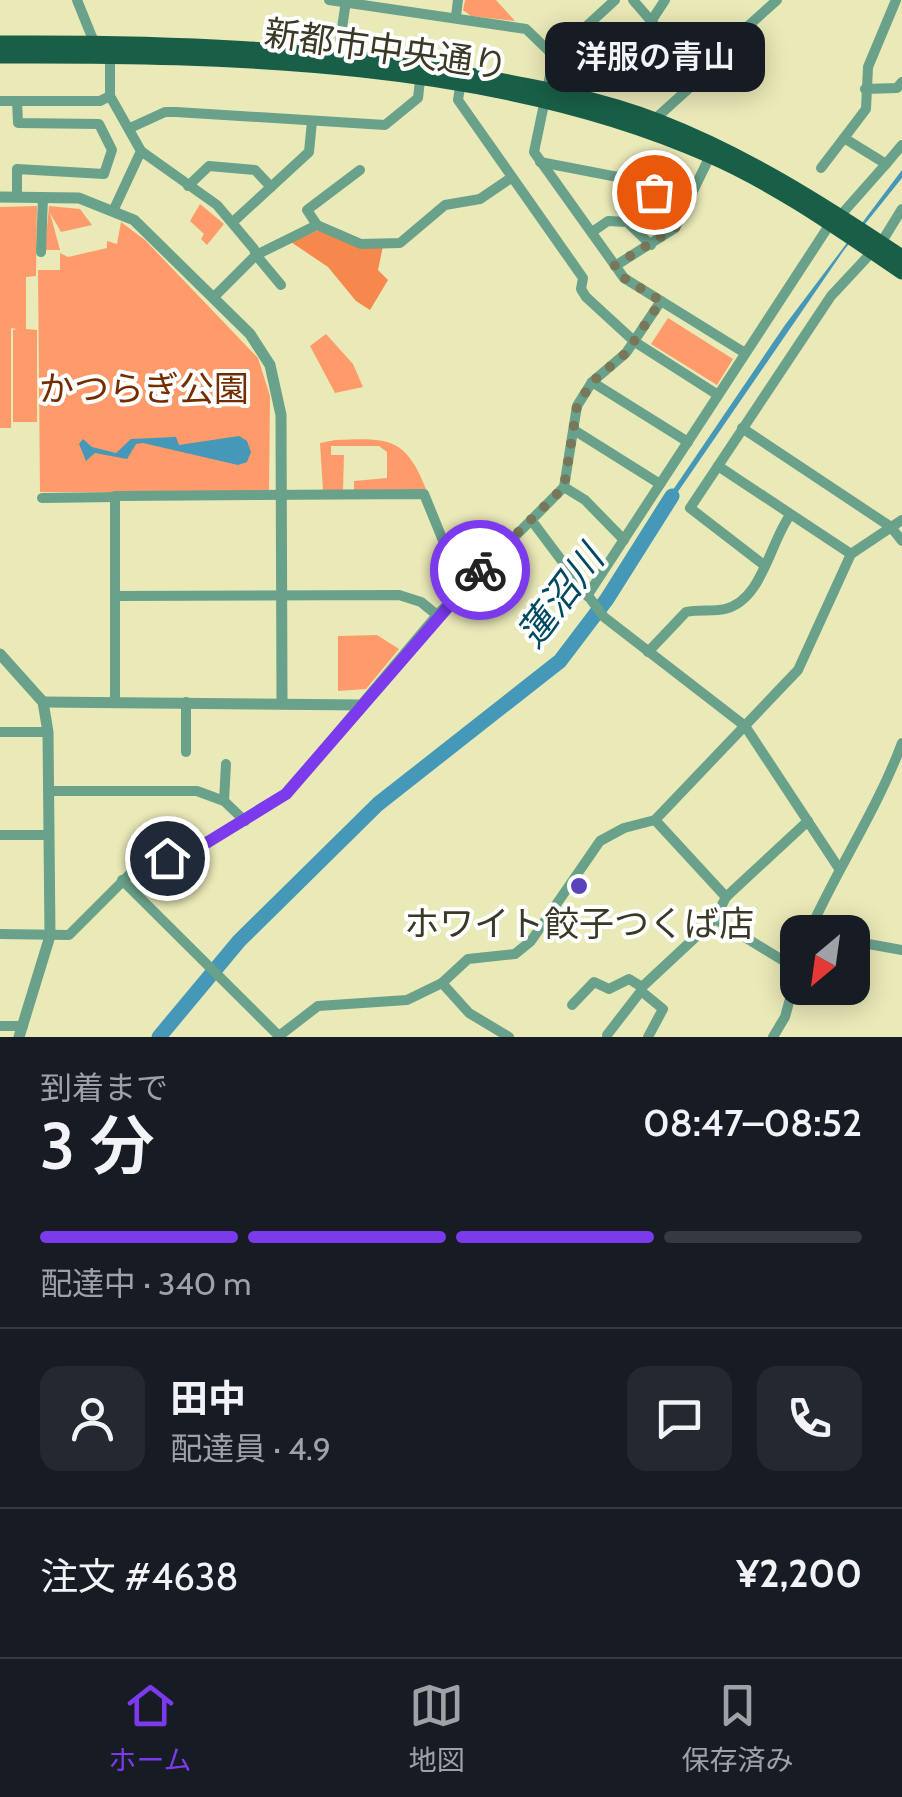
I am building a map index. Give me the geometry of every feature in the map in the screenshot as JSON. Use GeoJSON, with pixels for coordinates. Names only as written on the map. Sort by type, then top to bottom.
{"type":"FeatureCollection","features":[{"type":"Feature","properties":{"kind":"main road","name":"新都市中央通り"},"geometry":{"type":"LineString","coordinates":[[0,43],[94,42],[338,55],[654,120],[717,146],[872,244],[902,272]]}},
{"type":"Feature","properties":{"kind":"main road","name":"新都市中央通り"},"geometry":{"type":"LineString","coordinates":[[0,56],[239,59],[546,96],[710,156],[840,223]]}},
{"type":"Feature","properties":{"kind":"main road","name":"新都市中央通り"},"geometry":{"type":"LineString","coordinates":[[872,244],[902,257]]}},
{"type":"Feature","properties":{"kind":"street"},"geometry":{"type":"LineString","coordinates":[[78,0],[94,42]]}},
{"type":"Feature","properties":{"kind":"street"},"geometry":{"type":"LineString","coordinates":[[330,0],[526,28],[554,56]]}},
{"type":"Feature","properties":{"kind":"street"},"geometry":{"type":"LineString","coordinates":[[456,16],[458,0]]}},
{"type":"Feature","properties":{"kind":"street"},"geometry":{"type":"LineString","coordinates":[[615,0],[554,56],[534,152],[624,278],[746,353]]}},
{"type":"Feature","properties":{"kind":"street"},"geometry":{"type":"LineString","coordinates":[[633,0],[650,23],[684,53],[696,72],[697,81],[654,120]]}},
{"type":"Feature","properties":{"kind":"street"},"geometry":{"type":"LineString","coordinates":[[650,23],[664,0]]}},
{"type":"Feature","properties":{"kind":"street"},"geometry":{"type":"LineString","coordinates":[[696,72],[778,0]]}},
{"type":"Feature","properties":{"kind":"street"},"geometry":{"type":"LineString","coordinates":[[821,168],[866,109],[865,89],[874,46],[900,0]]}},
{"type":"Feature","properties":{"kind":"street"},"geometry":{"type":"LineString","coordinates":[[338,55],[346,1]]}},
{"type":"Feature","properties":{"kind":"street"},"geometry":{"type":"LineString","coordinates":[[110,56],[110,96],[142,150],[234,221],[281,285]]}},
{"type":"Feature","properties":{"kind":"street"},"geometry":{"type":"LineString","coordinates":[[130,128],[165,112],[386,125],[418,98],[420,80]]}},
{"type":"Feature","properties":{"kind":"street"},"geometry":{"type":"LineString","coordinates":[[865,89],[897,88],[902,82]]}},
{"type":"Feature","properties":{"kind":"street"},"geometry":{"type":"LineString","coordinates":[[460,87],[458,100],[583,278],[581,289],[586,298],[634,342],[718,395]]}},
{"type":"Feature","properties":{"kind":"street"},"geometry":{"type":"LineString","coordinates":[[0,101],[100,101],[110,96]]}},
{"type":"Feature","properties":{"kind":"street"},"geometry":{"type":"LineString","coordinates":[[17,101],[18,123],[99,124],[112,150],[104,174],[17,169],[17,197]]}},
{"type":"Feature","properties":{"kind":"street"},"geometry":{"type":"LineString","coordinates":[[234,221],[310,152],[312,121]]}},
{"type":"Feature","properties":{"kind":"street"},"geometry":{"type":"LineString","coordinates":[[844,138],[886,164]]}},
{"type":"Feature","properties":{"kind":"street"},"geometry":{"type":"LineString","coordinates":[[590,599],[746,353],[902,145]]}},
{"type":"Feature","properties":{"kind":"street"},"geometry":{"type":"LineString","coordinates":[[114,210],[142,150]]}},
{"type":"Feature","properties":{"kind":"street"},"geometry":{"type":"LineString","coordinates":[[614,266],[675,228],[710,156]]}},
{"type":"Feature","properties":{"kind":"street"},"geometry":{"type":"LineString","coordinates":[[540,162],[624,178],[686,206]]}},
{"type":"Feature","properties":{"kind":"street"},"geometry":{"type":"LineString","coordinates":[[188,186],[210,166],[255,170],[272,187]]}},
{"type":"Feature","properties":{"kind":"street"},"geometry":{"type":"LineString","coordinates":[[360,170],[307,210],[318,226],[362,244],[400,242],[446,205],[480,199],[511,178]]}},
{"type":"Feature","properties":{"kind":"street"},"geometry":{"type":"LineString","coordinates":[[0,197],[79,198],[134,220],[250,334],[273,376],[281,415],[282,700]]}},
{"type":"Feature","properties":{"kind":"street"},"geometry":{"type":"LineString","coordinates":[[41,252],[42,197]]}},
{"type":"Feature","properties":{"kind":"street"},"geometry":{"type":"LineString","coordinates":[[764,565],[690,508],[831,296],[902,209]]}},
{"type":"Feature","properties":{"kind":"street"},"geometry":{"type":"LineString","coordinates":[[592,232],[608,221],[626,222],[651,245]]}},
{"type":"Feature","properties":{"kind":"street"},"geometry":{"type":"LineString","coordinates":[[214,297],[256,255],[318,226]]}},
{"type":"Feature","properties":{"kind":"street"},"geometry":{"type":"LineString","coordinates":[[0,934],[70,935],[122,880],[203,845],[286,794],[437,614],[564,487],[577,406],[592,382],[634,342],[661,301]]}},
{"type":"Feature","properties":{"kind":"street"},"geometry":{"type":"LineString","coordinates":[[592,382],[688,442]]}},
{"type":"Feature","properties":{"kind":"street"},"geometry":{"type":"LineString","coordinates":[[742,428],[891,527],[902,541]]}},
{"type":"Feature","properties":{"kind":"street"},"geometry":{"type":"LineString","coordinates":[[574,430],[660,484]]}},
{"type":"Feature","properties":{"kind":"street"},"geometry":{"type":"LineString","coordinates":[[718,466],[851,554]]}},
{"type":"Feature","properties":{"kind":"street"},"geometry":{"type":"LineString","coordinates":[[564,487],[585,500],[624,540]]}},
{"type":"Feature","properties":{"kind":"street"},"geometry":{"type":"LineString","coordinates":[[42,498],[424,494],[462,588]]}},
{"type":"Feature","properties":{"kind":"street"},"geometry":{"type":"LineString","coordinates":[[114,498],[115,702]]}},
{"type":"Feature","properties":{"kind":"street"},"geometry":{"type":"LineString","coordinates":[[648,652],[686,612],[722,610],[741,604],[755,590],[790,514]]}},
{"type":"Feature","properties":{"kind":"street"},"geometry":{"type":"LineString","coordinates":[[122,880],[279,1037],[318,1006],[407,1000],[442,983],[468,959],[515,954],[531,941],[600,841],[624,828],[655,820],[798,670],[851,554],[902,520]]}},
{"type":"Feature","properties":{"kind":"street"},"geometry":{"type":"LineString","coordinates":[[532,521],[604,618],[745,726],[838,867]]}},
{"type":"Feature","properties":{"kind":"street"},"geometry":{"type":"LineString","coordinates":[[115,596],[399,595],[420,602],[437,614]]}},
{"type":"Feature","properties":{"kind":"street"},"geometry":{"type":"LineString","coordinates":[[0,654],[44,702],[50,791],[50,936],[21,1032],[0,1026]]}},
{"type":"Feature","properties":{"kind":"street"},"geometry":{"type":"LineString","coordinates":[[44,702],[282,700],[363,705]]}},
{"type":"Feature","properties":{"kind":"street"},"geometry":{"type":"LineString","coordinates":[[186,702],[186,752]]}},
{"type":"Feature","properties":{"kind":"street"},"geometry":{"type":"LineString","coordinates":[[0,732],[48,732]]}},
{"type":"Feature","properties":{"kind":"street"},"geometry":{"type":"LineString","coordinates":[[817,915],[838,867],[877,807],[902,743]]}},
{"type":"Feature","properties":{"kind":"street"},"geometry":{"type":"LineString","coordinates":[[224,802],[226,764]]}},
{"type":"Feature","properties":{"kind":"street"},"geometry":{"type":"LineString","coordinates":[[50,791],[198,791],[224,802],[245,821]]}},
{"type":"Feature","properties":{"kind":"street"},"geometry":{"type":"LineString","coordinates":[[655,820],[726,897]]}},
{"type":"Feature","properties":{"kind":"street"},"geometry":{"type":"LineString","coordinates":[[607,1035],[642,989],[714,918],[726,897],[808,821]]}},
{"type":"Feature","properties":{"kind":"street"},"geometry":{"type":"LineString","coordinates":[[0,835],[49,835]]}},
{"type":"Feature","properties":{"kind":"street"},"geometry":{"type":"LineString","coordinates":[[714,918],[798,969],[780,1034]]}},
{"type":"Feature","properties":{"kind":"street"},"geometry":{"type":"LineString","coordinates":[[870,944],[902,950]]}},
{"type":"Feature","properties":{"kind":"street"},"geometry":{"type":"LineString","coordinates":[[572,1005],[594,982],[609,988],[630,979],[663,1009],[648,1037]]}},
{"type":"Feature","properties":{"kind":"street"},"geometry":{"type":"LineString","coordinates":[[442,983],[469,1013],[510,1037]]}},
{"type":"Feature","properties":{"kind":"green space"},"geometry":{"type":"Polygon","coordinates":[[[465,0],[496,0],[515,21],[471,16],[463,10],[465,0]]]}},
{"type":"Feature","properties":{"kind":"green space"},"geometry":{"type":"Polygon","coordinates":[[[200,204],[224,224],[207,245],[201,239],[204,234],[190,221],[200,204]]]}},
{"type":"Feature","properties":{"kind":"green space"},"geometry":{"type":"Polygon","coordinates":[[[37,206],[36,276],[26,277],[26,329],[37,330],[37,422],[13,422],[13,330],[17,329],[11,328],[11,428],[0,428],[0,207],[37,206]]]}},
{"type":"Feature","properties":{"kind":"green space"},"geometry":{"type":"Polygon","coordinates":[[[49,206],[80,209],[92,225],[61,232],[50,213],[60,250],[45,250],[49,206]]]}},
{"type":"Feature","properties":{"kind":"green space","name":"かつらぎ公園"},"geometry":{"type":"Polygon","coordinates":[[[121,222],[145,240],[258,358],[270,396],[269,492],[40,492],[38,270],[60,270],[60,253],[68,257],[107,248],[107,241],[117,244],[121,222]]]}},
{"type":"Feature","properties":{"kind":"green space"},"geometry":{"type":"Polygon","coordinates":[[[668,318],[733,359],[717,385],[651,344],[668,318]]]}},
{"type":"Feature","properties":{"kind":"green space"},"geometry":{"type":"Polygon","coordinates":[[[326,334],[353,364],[363,387],[335,393],[310,346],[326,334]]]}},
{"type":"Feature","properties":{"kind":"green space"},"geometry":{"type":"Polygon","coordinates":[[[369,439],[392,444],[410,459],[426,489],[354,490],[354,481],[387,478],[387,452],[379,446],[331,446],[331,455],[344,455],[343,490],[323,490],[320,443],[369,439]]]}},
{"type":"Feature","properties":{"kind":"green space"},"geometry":{"type":"Polygon","coordinates":[[[377,635],[399,649],[366,689],[338,691],[338,636],[377,635]]]}},
{"type":"Feature","properties":{"kind":"shaded area"},"geometry":{"type":"Polygon","coordinates":[[[321,229],[383,246],[378,270],[388,280],[370,310],[356,301],[328,267],[291,242],[321,229]]]}},
{"type":"Feature","properties":{"kind":"water"},"geometry":{"type":"Polygon","coordinates":[[[902,170],[902,178],[844,250],[662,515],[658,512],[785,325],[902,170]]]}},
{"type":"Feature","properties":{"kind":"water"},"geometry":{"type":"Polygon","coordinates":[[[239,436],[247,441],[251,452],[247,462],[238,465],[143,443],[136,444],[127,459],[95,453],[86,461],[79,444],[83,439],[92,447],[116,453],[131,439],[176,437],[179,445],[239,436]]]}},
{"type":"Feature","properties":{"kind":"waterway","name":"蓮沼川"},"geometry":{"type":"LineString","coordinates":[[159,1037],[239,941],[378,804],[560,661],[607,599],[672,496]]}},
{"type":"Feature","properties":{"kind":"way so far"},"geometry":{"type":"LineString","coordinates":[[480,570],[564,487],[577,406],[592,382],[626,353],[661,301],[624,278],[614,266],[675,228],[686,206],[654,192]]}},
{"type":"Feature","properties":{"kind":"place","name":"洋服の青山"},"geometry":{"type":"Point","coordinates":[654,192]}},
{"type":"Feature","properties":{"kind":"place","name":"ホワイト餃子つくば店"},"geometry":{"type":"Point","coordinates":[579,886]}},
{"type":"Feature","properties":{"kind":"route"},"geometry":{"type":"LineString","coordinates":[[167,858],[203,845],[286,794],[348,726],[437,614],[480,570]]}}]}
